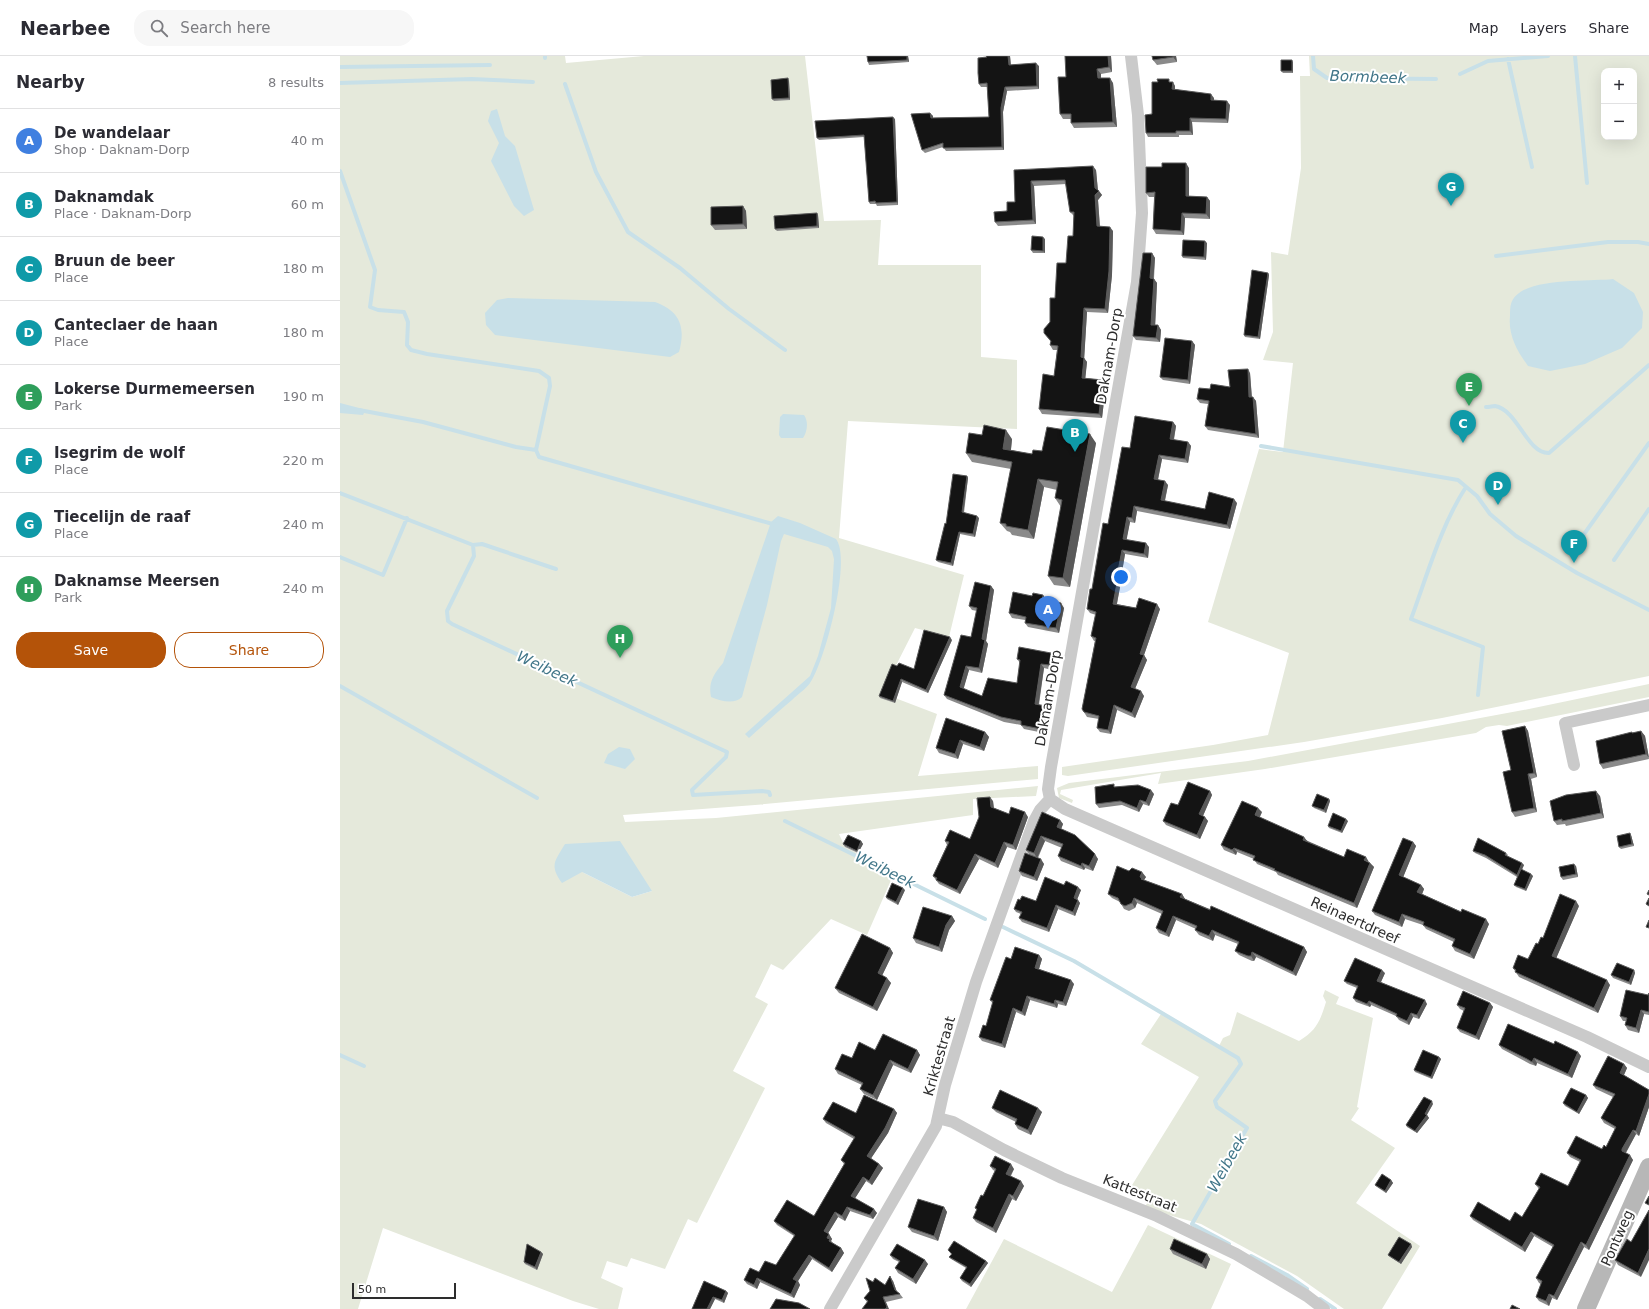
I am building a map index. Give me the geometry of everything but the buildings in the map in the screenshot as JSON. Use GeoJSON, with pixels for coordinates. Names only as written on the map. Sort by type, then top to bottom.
{"type":"FeatureCollection","features":[{"type":"Feature","properties":{"kind":"street","name":"Daknam-Dorp"},"geometry":{"type":"LineString","coordinates":[[1050,799],[1048,789],[1051,767],[1137,282],[1142,213],[1138,115],[1131,56]]}},
{"type":"Feature","properties":{"kind":"street"},"geometry":{"type":"LineString","coordinates":[[1574,765],[1566,723],[1649,705]]}},
{"type":"Feature","properties":{"kind":"street","name":"Reinaertdreef"},"geometry":{"type":"LineString","coordinates":[[1050,799],[1065,809],[1587,1037],[1649,1067]]}},
{"type":"Feature","properties":{"kind":"street","name":"Kriktestraat"},"geometry":{"type":"LineString","coordinates":[[830,1309],[936,1126],[945,1085],[991,938],[1034,822],[1040,810],[1050,799]]}},
{"type":"Feature","properties":{"kind":"street","name":"Kattestraat"},"geometry":{"type":"LineString","coordinates":[[938,1118],[953,1122],[1004,1150],[1062,1178],[1157,1216],[1214,1243],[1236,1254],[1307,1296],[1324,1309]]}},
{"type":"Feature","properties":{"kind":"street","name":"Pontweg"},"geometry":{"type":"LineString","coordinates":[[1586,1309],[1649,1167]]}},
{"type":"Feature","properties":{"kind":"shaded area"},"geometry":{"type":"Polygon","coordinates":[[[340,56],[565,56],[566,63],[644,56],[805,56],[824,221],[881,220],[878,265],[981,265],[981,357],[1017,360],[1017,429],[848,421],[839,538],[964,575],[949,637],[915,628],[882,693],[937,714],[918,776],[1038,766],[1038,779],[755,805],[623,815],[625,822],[716,818],[1038,786],[1036,796],[973,799],[973,815],[839,834],[845,847],[895,871],[867,935],[831,919],[783,970],[771,964],[755,997],[768,1004],[733,1071],[765,1088],[697,1223],[688,1219],[665,1269],[631,1258],[627,1267],[607,1261],[601,1278],[623,1288],[618,1309],[599,1309],[573,1301],[383,1228],[358,1309],[340,1309],[340,56]],[[582,872],[632,897],[652,891],[582,872]]]}},
{"type":"Feature","properties":{"kind":"shaded area"},"geometry":{"type":"Polygon","coordinates":[[[1309,56],[1649,56],[1649,676],[1442,718],[1304,742],[1068,776],[1062,775],[1062,767],[1213,745],[1268,735],[1289,653],[1208,622],[1259,449],[1283,452],[1293,363],[1263,360],[1273,332],[1271,252],[1288,255],[1301,168],[1300,76],[1310,76],[1309,56]]]}},
{"type":"Feature","properties":{"kind":"shaded area"},"geometry":{"type":"Polygon","coordinates":[[[1649,684],[1649,697],[1507,726],[1499,725],[1486,727],[1476,733],[1265,769],[1158,784],[1161,773],[1061,790],[1060,794],[1073,800],[1072,803],[1059,798],[1057,788],[1069,783],[1248,761],[1529,709],[1649,684]]]}},
{"type":"Feature","properties":{"kind":"shaded area"},"geometry":{"type":"Polygon","coordinates":[[[1325,990],[1339,997],[1336,1004],[1373,1018],[1357,1107],[1359,1108],[1351,1120],[1395,1148],[1356,1203],[1420,1246],[1382,1309],[1344,1309],[1297,1276],[1201,1224],[1144,1208],[1148,1202],[1129,1190],[1199,1077],[1141,1044],[1161,1014],[1219,1046],[1223,1038],[1230,1035],[1237,1012],[1299,1041],[1314,1029],[1320,1020],[1326,1002],[1323,996],[1325,990]]]}},
{"type":"Feature","properties":{"kind":"shaded area"},"geometry":{"type":"Polygon","coordinates":[[[1148,1225],[1231,1264],[1211,1309],[966,1309],[1004,1239],[1112,1292],[1148,1225]]]}},
{"type":"Feature","properties":{"kind":"water"},"geometry":{"type":"Polygon","coordinates":[[[497,109],[505,136],[515,146],[534,210],[524,216],[514,206],[491,161],[499,143],[488,121],[491,111],[497,109]]]}},
{"type":"Feature","properties":{"kind":"water"},"geometry":{"type":"Polygon","coordinates":[[[1613,279],[1634,293],[1643,312],[1642,328],[1622,348],[1585,364],[1550,371],[1528,366],[1517,349],[1510,330],[1510,307],[1517,295],[1527,289],[1556,282],[1613,279]]]}},
{"type":"Feature","properties":{"kind":"water"},"geometry":{"type":"Polygon","coordinates":[[[508,298],[655,302],[670,310],[679,321],[682,335],[679,352],[670,357],[495,335],[486,325],[485,313],[497,300],[508,298]]]}},
{"type":"Feature","properties":{"kind":"water"},"geometry":{"type":"Polygon","coordinates":[[[340,403],[363,409],[364,413],[363,415],[340,413],[340,403]]]}},
{"type":"Feature","properties":{"kind":"water"},"geometry":{"type":"Polygon","coordinates":[[[783,414],[804,415],[807,421],[807,427],[803,438],[781,438],[779,435],[780,417],[783,414]]]}},
{"type":"Feature","properties":{"kind":"water"},"geometry":{"type":"Polygon","coordinates":[[[778,516],[800,523],[836,539],[840,550],[841,567],[839,588],[835,611],[823,654],[810,683],[749,738],[745,734],[810,676],[818,656],[831,608],[834,559],[832,551],[828,547],[784,534],[781,541],[767,605],[742,697],[731,702],[711,697],[710,687],[712,678],[723,663],[771,522],[778,516]]]}},
{"type":"Feature","properties":{"kind":"water"},"geometry":{"type":"Polygon","coordinates":[[[619,747],[630,749],[635,759],[625,769],[604,763],[608,754],[619,747]]]}},
{"type":"Feature","properties":{"kind":"water"},"geometry":{"type":"Polygon","coordinates":[[[620,841],[652,891],[632,897],[582,872],[562,883],[558,877],[555,863],[565,844],[620,841]]]}},
{"type":"Feature","properties":{"kind":"waterway","name":"Bormbeek"},"geometry":{"type":"LineString","coordinates":[[1313,56],[1314,69],[1327,78],[1436,79]]}},
{"type":"Feature","properties":{"kind":"waterway","name":"Bormbeek"},"geometry":{"type":"LineString","coordinates":[[1460,74],[1488,61],[1548,56]]}},
{"type":"Feature","properties":{"kind":"waterway"},"geometry":{"type":"LineString","coordinates":[[1575,56],[1587,183]]}},
{"type":"Feature","properties":{"kind":"waterway"},"geometry":{"type":"LineString","coordinates":[[1508,59],[1532,167]]}},
{"type":"Feature","properties":{"kind":"waterway"},"geometry":{"type":"LineString","coordinates":[[340,67],[490,65]]}},
{"type":"Feature","properties":{"kind":"waterway"},"geometry":{"type":"LineString","coordinates":[[340,83],[472,79],[533,82]]}},
{"type":"Feature","properties":{"kind":"waterway"},"geometry":{"type":"LineString","coordinates":[[565,84],[596,172],[628,232],[680,268],[729,309],[785,350]]}},
{"type":"Feature","properties":{"kind":"waterway"},"geometry":{"type":"LineString","coordinates":[[340,171],[375,270],[370,307],[378,310],[404,312],[408,322],[407,345],[411,350],[427,354],[539,371],[549,378],[550,386],[536,450],[539,457],[776,525]]}},
{"type":"Feature","properties":{"kind":"waterway"},"geometry":{"type":"LineString","coordinates":[[1496,256],[1608,242],[1638,242],[1649,244]]}},
{"type":"Feature","properties":{"kind":"waterway"},"geometry":{"type":"LineString","coordinates":[[1486,407],[1495,406],[1503,409],[1510,415],[1528,440],[1535,447],[1541,451],[1549,453],[1649,365]]}},
{"type":"Feature","properties":{"kind":"waterway"},"geometry":{"type":"LineString","coordinates":[[359,410],[423,422],[516,447],[536,450]]}},
{"type":"Feature","properties":{"kind":"waterway"},"geometry":{"type":"LineString","coordinates":[[1577,544],[1649,443]]}},
{"type":"Feature","properties":{"kind":"waterway"},"geometry":{"type":"LineString","coordinates":[[1261,446],[1458,480],[1477,496],[1490,514],[1516,536],[1577,573],[1649,610]]}},
{"type":"Feature","properties":{"kind":"waterway"},"geometry":{"type":"LineString","coordinates":[[1466,487],[1442,534],[1411,619],[1483,647],[1478,695]]}},
{"type":"Feature","properties":{"kind":"waterway","name":"Weibeek"},"geometry":{"type":"LineString","coordinates":[[340,493],[473,545],[474,556],[447,611],[448,621],[452,624],[727,752],[726,757],[692,790],[693,795],[762,791],[769,792],[770,795]]}},
{"type":"Feature","properties":{"kind":"waterway"},"geometry":{"type":"LineString","coordinates":[[1614,560],[1649,509]]}},
{"type":"Feature","properties":{"kind":"waterway"},"geometry":{"type":"LineString","coordinates":[[340,557],[383,575],[407,518]]}},
{"type":"Feature","properties":{"kind":"waterway"},"geometry":{"type":"LineString","coordinates":[[473,545],[482,544],[556,569]]}},
{"type":"Feature","properties":{"kind":"waterway"},"geometry":{"type":"LineString","coordinates":[[340,686],[537,798]]}},
{"type":"Feature","properties":{"kind":"waterway","name":"Weibeek"},"geometry":{"type":"LineString","coordinates":[[785,821],[985,919]]}},
{"type":"Feature","properties":{"kind":"waterway","name":"Weibeek"},"geometry":{"type":"LineString","coordinates":[[1003,927],[1074,961],[1238,1058],[1241,1064],[1215,1101],[1217,1107],[1247,1128],[1192,1224],[1229,1244]]}},
{"type":"Feature","properties":{"kind":"waterway"},"geometry":{"type":"LineString","coordinates":[[340,1055],[364,1066]]}},
{"type":"Feature","properties":{"kind":"waterway","name":"Weibeek"},"geometry":{"type":"LineString","coordinates":[[1251,1256],[1287,1275],[1307,1289]]}},
{"type":"Feature","properties":{"kind":"waterway","name":"Weibeek"},"geometry":{"type":"LineString","coordinates":[[1320,1299],[1335,1309]]}},
{"type":"Feature","properties":{"kind":"place","name":"Tiecelijn de raaf"},"geometry":{"type":"Point","coordinates":[1451,206]}},
{"type":"Feature","properties":{"kind":"place","name":"Lokerse Durmemeersen"},"geometry":{"type":"Point","coordinates":[1469,406]}},
{"type":"Feature","properties":{"kind":"place","name":"Bruun de beer"},"geometry":{"type":"Point","coordinates":[1463,443]}},
{"type":"Feature","properties":{"kind":"place","name":"Daknamdak"},"geometry":{"type":"Point","coordinates":[1075,452]}},
{"type":"Feature","properties":{"kind":"place","name":"Canteclaer de haan"},"geometry":{"type":"Point","coordinates":[1498,505]}},
{"type":"Feature","properties":{"kind":"place","name":"Isegrim de wolf"},"geometry":{"type":"Point","coordinates":[1574,563]}},
{"type":"Feature","properties":{"kind":"place","name":"De wandelaar"},"geometry":{"type":"Point","coordinates":[1048,629]}},
{"type":"Feature","properties":{"kind":"place","name":"Daknamse Meersen"},"geometry":{"type":"Point","coordinates":[620,658]}}]}
